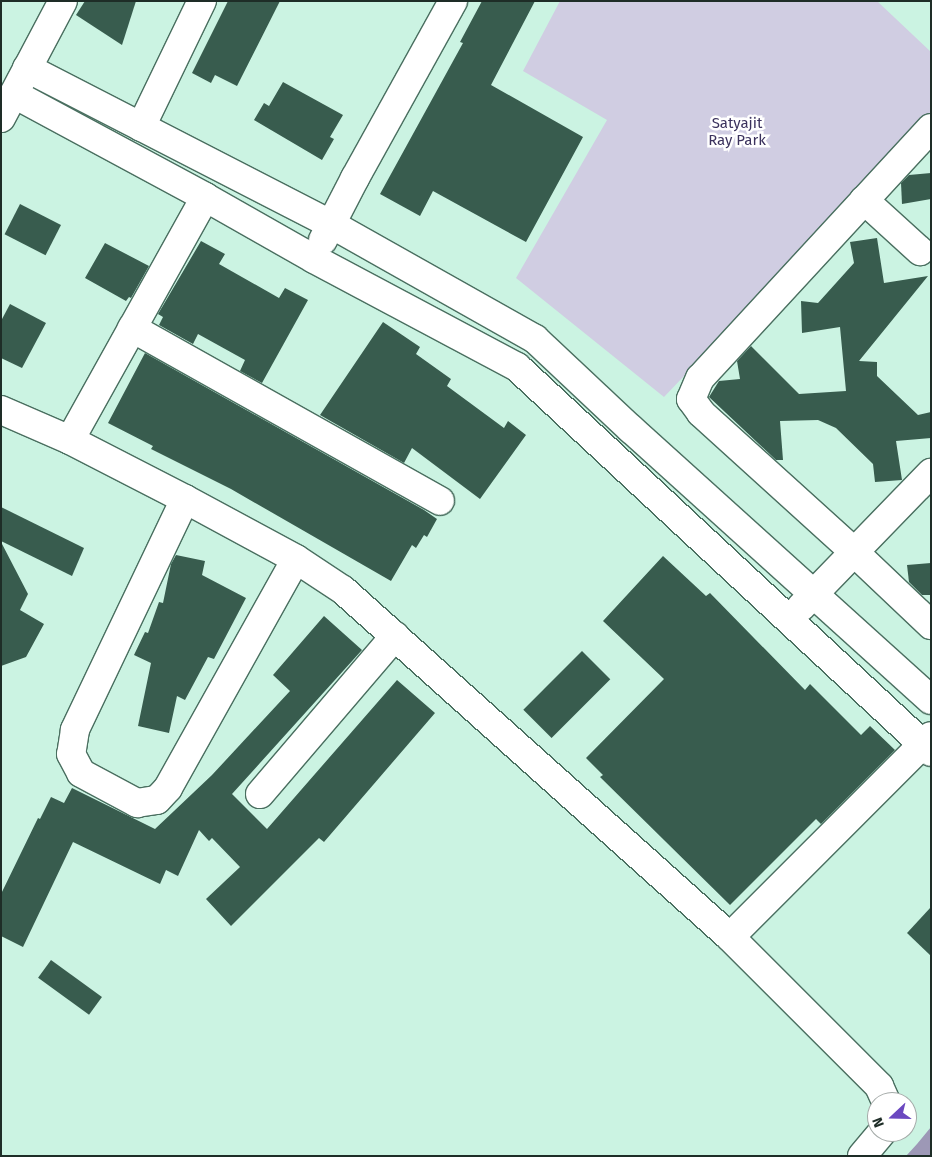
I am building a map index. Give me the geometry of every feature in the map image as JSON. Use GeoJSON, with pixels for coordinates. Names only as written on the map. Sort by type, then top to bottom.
{"type":"FeatureCollection","features":[{"type":"Feature","properties":{"kind":"street"},"geometry":{"type":"LineString","coordinates":[[1,118],[62,1]]}},
{"type":"Feature","properties":{"kind":"street"},"geometry":{"type":"LineString","coordinates":[[141,126],[202,1]]}},
{"type":"Feature","properties":{"kind":"street"},"geometry":{"type":"LineString","coordinates":[[314,259],[331,224],[453,1]]}},
{"type":"Feature","properties":{"kind":"street"},"geometry":{"type":"LineString","coordinates":[[27,68],[331,224],[535,339],[631,429],[931,700]]}},
{"type":"Feature","properties":{"kind":"street"},"geometry":{"type":"LineString","coordinates":[[14,94],[205,197],[314,259],[517,367],[928,744],[730,937]]}},
{"type":"Feature","properties":{"kind":"street"},"geometry":{"type":"LineString","coordinates":[[931,128],[700,378],[691,399],[701,413],[853,551],[931,626]]}},
{"type":"Feature","properties":{"kind":"street"},"geometry":{"type":"LineString","coordinates":[[70,440],[205,197]]}},
{"type":"Feature","properties":{"kind":"street"},"geometry":{"type":"LineString","coordinates":[[864,200],[920,251]]}},
{"type":"Feature","properties":{"kind":"street"},"geometry":{"type":"LineString","coordinates":[[132,328],[440,501]]}},
{"type":"Feature","properties":{"kind":"street"},"geometry":{"type":"LineString","coordinates":[[1,410],[70,440],[186,499],[296,559],[343,590],[730,937],[879,1086],[882,1092]]}},
{"type":"Feature","properties":{"kind":"street"},"geometry":{"type":"LineString","coordinates":[[610,451],[631,429]]}},
{"type":"Feature","properties":{"kind":"street"},"geometry":{"type":"LineString","coordinates":[[790,619],[812,594],[841,567],[853,551],[931,473]]}},
{"type":"Feature","properties":{"kind":"street"},"geometry":{"type":"LineString","coordinates":[[186,499],[75,730],[71,754],[81,773],[137,802],[157,800],[168,788],[296,559]]}},
{"type":"Feature","properties":{"kind":"street"},"geometry":{"type":"LineString","coordinates":[[260,794],[394,636]]}},
{"type":"Feature","properties":{"kind":"street"},"geometry":{"type":"LineString","coordinates":[[862,1156],[874,1142]]}},
{"type":"Feature","properties":{"kind":"green space","name":"Satyajit Ray Park"},"geometry":{"type":"Polygon","coordinates":[[[560,1],[877,1],[931,52],[931,118],[664,397],[516,278],[607,120],[523,71],[560,1]]]}},
{"type":"Feature","properties":{"kind":"shaded area"},"geometry":{"type":"Polygon","coordinates":[[[931,1127],[931,1156],[906,1156],[917,1144],[931,1127]]]}},
{"type":"Feature","properties":{"kind":"building"},"geometry":{"type":"Polygon","coordinates":[[[85,1],[136,1],[122,45],[76,15],[85,1]]]}},
{"type":"Feature","properties":{"kind":"building"},"geometry":{"type":"Polygon","coordinates":[[[228,1],[280,1],[237,86],[215,75],[211,83],[192,73],[228,1]]]}},
{"type":"Feature","properties":{"kind":"building"},"geometry":{"type":"Polygon","coordinates":[[[482,1],[535,1],[491,85],[583,137],[526,242],[433,191],[420,216],[380,194],[463,43],[460,42],[482,1]]]}},
{"type":"Feature","properties":{"kind":"building"},"geometry":{"type":"Polygon","coordinates":[[[283,82],[343,115],[330,137],[334,139],[322,160],[254,120],[264,103],[269,106],[283,82]]]}},
{"type":"Feature","properties":{"kind":"building"},"geometry":{"type":"Polygon","coordinates":[[[931,173],[931,199],[902,204],[901,183],[909,175],[931,173]]]}},
{"type":"Feature","properties":{"kind":"building"},"geometry":{"type":"Polygon","coordinates":[[[20,204],[61,225],[46,255],[5,234],[20,204]]]}},
{"type":"Feature","properties":{"kind":"building"},"geometry":{"type":"Polygon","coordinates":[[[877,238],[884,283],[928,276],[859,361],[877,362],[877,376],[918,415],[931,412],[931,438],[896,441],[902,480],[875,482],[873,464],[836,428],[818,420],[780,421],[783,460],[776,460],[709,397],[719,381],[740,379],[737,361],[751,346],[799,394],[846,391],[840,327],[802,333],[801,301],[818,303],[854,263],[850,242],[877,238]]]}},
{"type":"Feature","properties":{"kind":"building"},"geometry":{"type":"Polygon","coordinates":[[[201,241],[225,254],[219,264],[279,298],[285,288],[308,300],[262,383],[240,371],[245,360],[198,334],[193,344],[159,325],[163,317],[158,314],[201,241]]]}},
{"type":"Feature","properties":{"kind":"building"},"geometry":{"type":"Polygon","coordinates":[[[105,243],[149,266],[131,298],[129,297],[126,301],[85,278],[105,243]]]}},
{"type":"Feature","properties":{"kind":"building"},"geometry":{"type":"Polygon","coordinates":[[[10,304],[46,323],[22,368],[1,358],[1,321],[10,304]]]}},
{"type":"Feature","properties":{"kind":"building"},"geometry":{"type":"Polygon","coordinates":[[[383,322],[420,347],[416,354],[451,379],[447,386],[504,428],[508,421],[526,435],[480,499],[412,448],[404,463],[320,415],[383,322]]]}},
{"type":"Feature","properties":{"kind":"building"},"geometry":{"type":"Polygon","coordinates":[[[145,353],[424,510],[437,519],[427,537],[424,535],[416,548],[412,545],[391,581],[231,489],[151,449],[153,446],[108,423],[145,353]]]}},
{"type":"Feature","properties":{"kind":"building"},"geometry":{"type":"Polygon","coordinates":[[[1,507],[84,548],[72,576],[1,541],[1,507]]]}},
{"type":"Feature","properties":{"kind":"building"},"geometry":{"type":"Polygon","coordinates":[[[1,542],[28,594],[20,610],[44,624],[26,657],[1,666],[1,542]]]}},
{"type":"Feature","properties":{"kind":"building"},"geometry":{"type":"Polygon","coordinates":[[[176,555],[205,561],[202,575],[246,598],[214,659],[208,657],[185,700],[177,696],[169,733],[138,726],[151,663],[134,655],[145,632],[148,633],[159,602],[163,603],[171,564],[176,555]]]}},
{"type":"Feature","properties":{"kind":"building"},"geometry":{"type":"Polygon","coordinates":[[[663,556],[706,596],[710,593],[805,690],[810,684],[861,735],[870,726],[895,750],[821,824],[816,819],[730,905],[600,777],[603,775],[586,758],[664,679],[603,621],[663,556]]]}},
{"type":"Feature","properties":{"kind":"building"},"geometry":{"type":"Polygon","coordinates":[[[931,563],[931,595],[922,595],[909,582],[907,565],[931,563]]]}},
{"type":"Feature","properties":{"kind":"building"},"geometry":{"type":"Polygon","coordinates":[[[324,616],[362,650],[232,794],[267,829],[397,680],[435,713],[324,842],[319,838],[231,926],[206,899],[240,867],[212,838],[209,841],[199,830],[178,876],[166,870],[160,884],[73,842],[23,947],[1,936],[1,894],[38,818],[40,819],[51,797],[64,803],[72,788],[155,829],[212,775],[290,691],[273,675],[324,616]]]}},
{"type":"Feature","properties":{"kind":"building"},"geometry":{"type":"Polygon","coordinates":[[[582,651],[610,679],[552,738],[523,710],[582,651]]]}},
{"type":"Feature","properties":{"kind":"building"},"geometry":{"type":"Polygon","coordinates":[[[931,907],[931,956],[907,933],[931,907]]]}},
{"type":"Feature","properties":{"kind":"building"},"geometry":{"type":"Polygon","coordinates":[[[51,960],[102,997],[89,1015],[38,978],[51,960]]]}}]}
